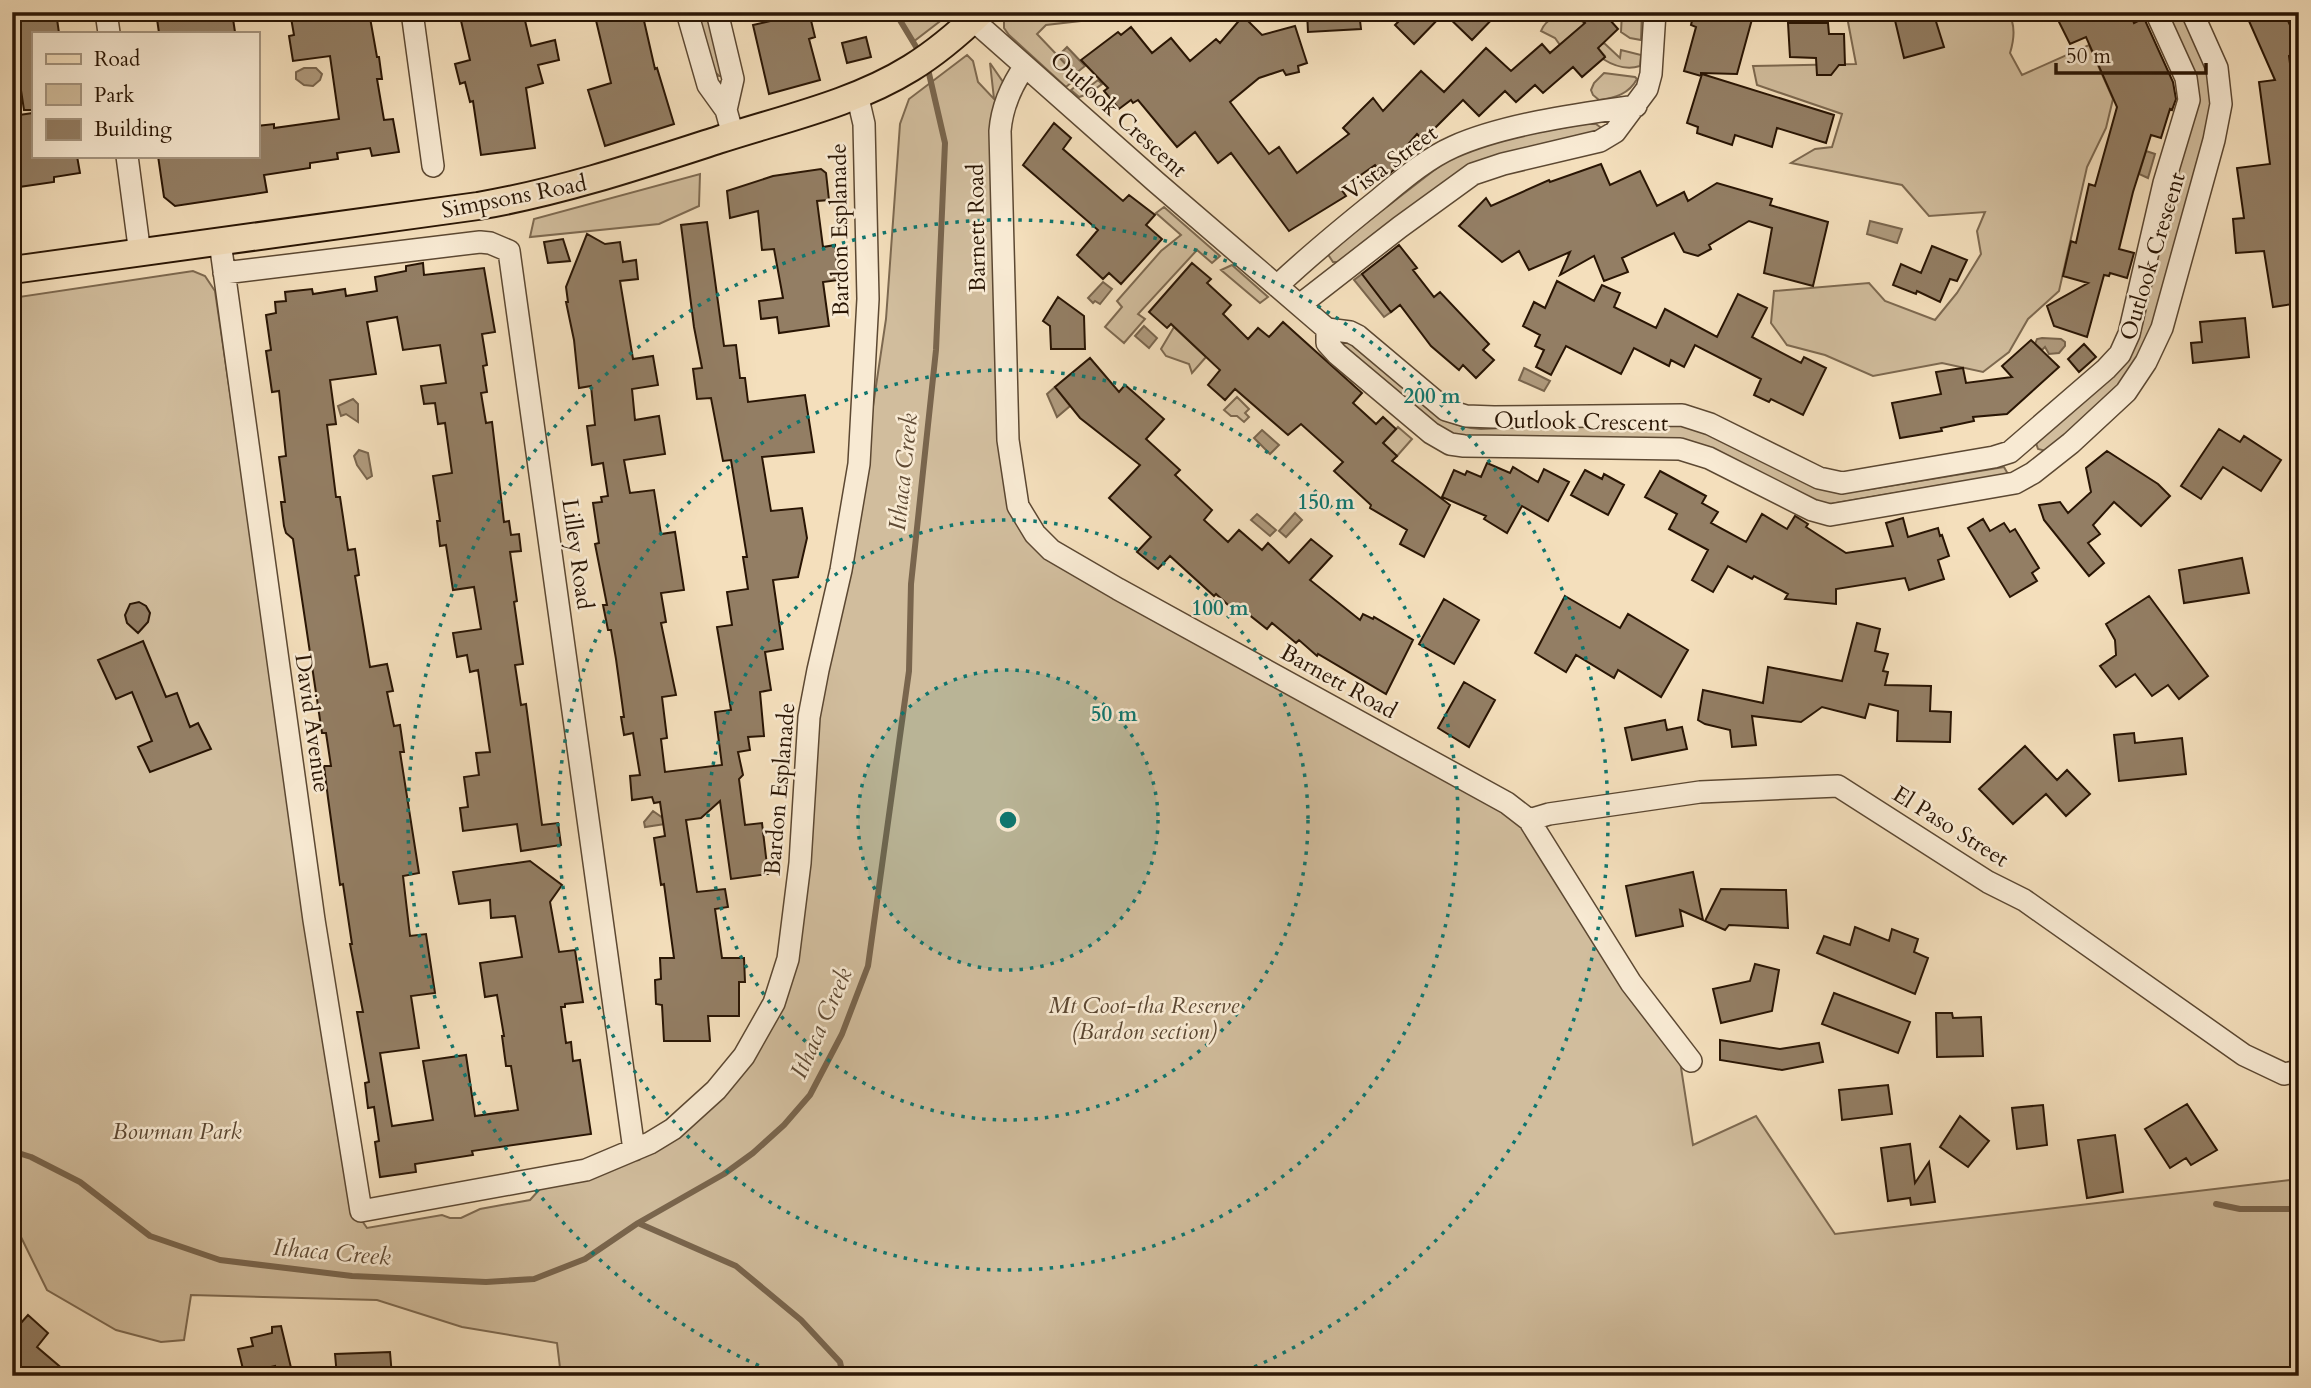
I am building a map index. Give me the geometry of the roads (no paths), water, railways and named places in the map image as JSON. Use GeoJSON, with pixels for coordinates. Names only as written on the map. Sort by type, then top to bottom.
{"type":"FeatureCollection","features":[{"type":"Feature","properties":{"kind":"main road","name":"Simpsons Road"},"geometry":{"type":"LineString","coordinates":[[12,270],[515,200],[608,176],[729,123],[857,94],[910,69],[942,47],[977,16]]}},
{"type":"Feature","properties":{"kind":"street"},"geometry":{"type":"LineString","coordinates":[[106,12],[109,32]]}},
{"type":"Feature","properties":{"kind":"street"},"geometry":{"type":"LineString","coordinates":[[412,12],[433,166]]}},
{"type":"Feature","properties":{"kind":"street"},"geometry":{"type":"LineString","coordinates":[[687,12],[708,85],[729,123]]}},
{"type":"Feature","properties":{"kind":"street"},"geometry":{"type":"LineString","coordinates":[[717,12],[733,79],[729,123]]}},
{"type":"Feature","properties":{"kind":"street"},"geometry":{"type":"LineString","coordinates":[[1301,304],[1468,177],[1503,164],[1607,138],[1615,132],[1636,106],[1650,78],[1655,12]]}},
{"type":"Feature","properties":{"kind":"street","name":"Outlook Crescent"},"geometry":{"type":"LineString","coordinates":[[977,16],[1025,66],[1327,329],[1350,332],[1358,336],[1435,402],[1451,412],[1494,417],[1682,415],[1710,424],[1826,481],[1850,482],[1994,457],[2014,450],[2113,363],[2129,334],[2164,183],[2189,100],[2186,78],[2156,12]]}},
{"type":"Feature","properties":{"kind":"street","name":"Outlook Crescent"},"geometry":{"type":"LineString","coordinates":[[1327,329],[1327,342],[1337,354],[1431,433],[1450,444],[1681,449],[1709,458],[1812,510],[1830,515],[2015,483],[2033,473],[2095,422],[2126,392],[2146,362],[2165,320],[2214,140],[2221,104],[2217,68],[2192,12]]}},
{"type":"Feature","properties":{"kind":"street","name":"Barnett Road"},"geometry":{"type":"LineString","coordinates":[[1025,66],[1010,88],[1002,113],[1000,131],[1008,440],[1018,506],[1035,534],[1051,550],[1107,583],[1507,803],[1529,820],[1631,984],[1691,1061]]}},
{"type":"Feature","properties":{"kind":"street","name":"Bardon Esplanade"},"geometry":{"type":"LineString","coordinates":[[360,1211],[586,1170],[634,1150],[673,1129],[723,1082],[744,1056],[775,1003],[788,959],[800,863],[809,717],[841,570],[859,464],[868,299],[864,124],[857,94]]}},
{"type":"Feature","properties":{"kind":"street","name":"Vista Street"},"geometry":{"type":"LineString","coordinates":[[1277,286],[1392,189],[1433,158],[1452,148],[1497,132],[1636,106]]}},
{"type":"Feature","properties":{"kind":"street"},"geometry":{"type":"LineString","coordinates":[[127,158],[140,254]]}},
{"type":"Feature","properties":{"kind":"street","name":"David Avenue"},"geometry":{"type":"LineString","coordinates":[[219,242],[314,920],[360,1211]]}},
{"type":"Feature","properties":{"kind":"street","name":"Lilley Road"},"geometry":{"type":"LineString","coordinates":[[224,274],[480,242],[509,251],[634,1150]]}},
{"type":"Feature","properties":{"kind":"street"},"geometry":{"type":"LineString","coordinates":[[2014,450],[2033,473]]}},
{"type":"Feature","properties":{"kind":"street","name":"El Paso Street"},"geometry":{"type":"LineString","coordinates":[[1529,820],[1549,814],[1700,792],[1838,786],[1992,884],[2024,900],[2244,1055],[2284,1074],[2299,1071]]}},
{"type":"Feature","properties":{"kind":"waterway","name":"Ithaca Creek"},"geometry":{"type":"LineString","coordinates":[[895,12],[921,55]]}},
{"type":"Feature","properties":{"kind":"waterway","name":"Ithaca Creek"},"geometry":{"type":"LineString","coordinates":[[12,1151],[31,1157],[80,1182],[150,1236],[220,1260],[352,1276],[486,1282],[534,1279],[585,1259],[638,1223],[724,1174],[784,1125],[810,1095],[842,1034],[868,966],[909,671],[911,584],[936,350],[945,143],[927,65]]}},
{"type":"Feature","properties":{"kind":"waterway"},"geometry":{"type":"LineString","coordinates":[[2216,1204],[2240,1209],[2299,1209]]}},
{"type":"Feature","properties":{"kind":"waterway"},"geometry":{"type":"LineString","coordinates":[[638,1223],[736,1266],[801,1320],[840,1362],[843,1376]]}},
{"type":"Feature","properties":{"kind":"park label","name":"Mt Coot-tha Reserve (Bardon section)"},"geometry":{"type":"Point","coordinates":[1144,1018]}},
{"type":"Feature","properties":{"kind":"park label","name":"Bowman Park"},"geometry":{"type":"Point","coordinates":[177,1131]}}]}
